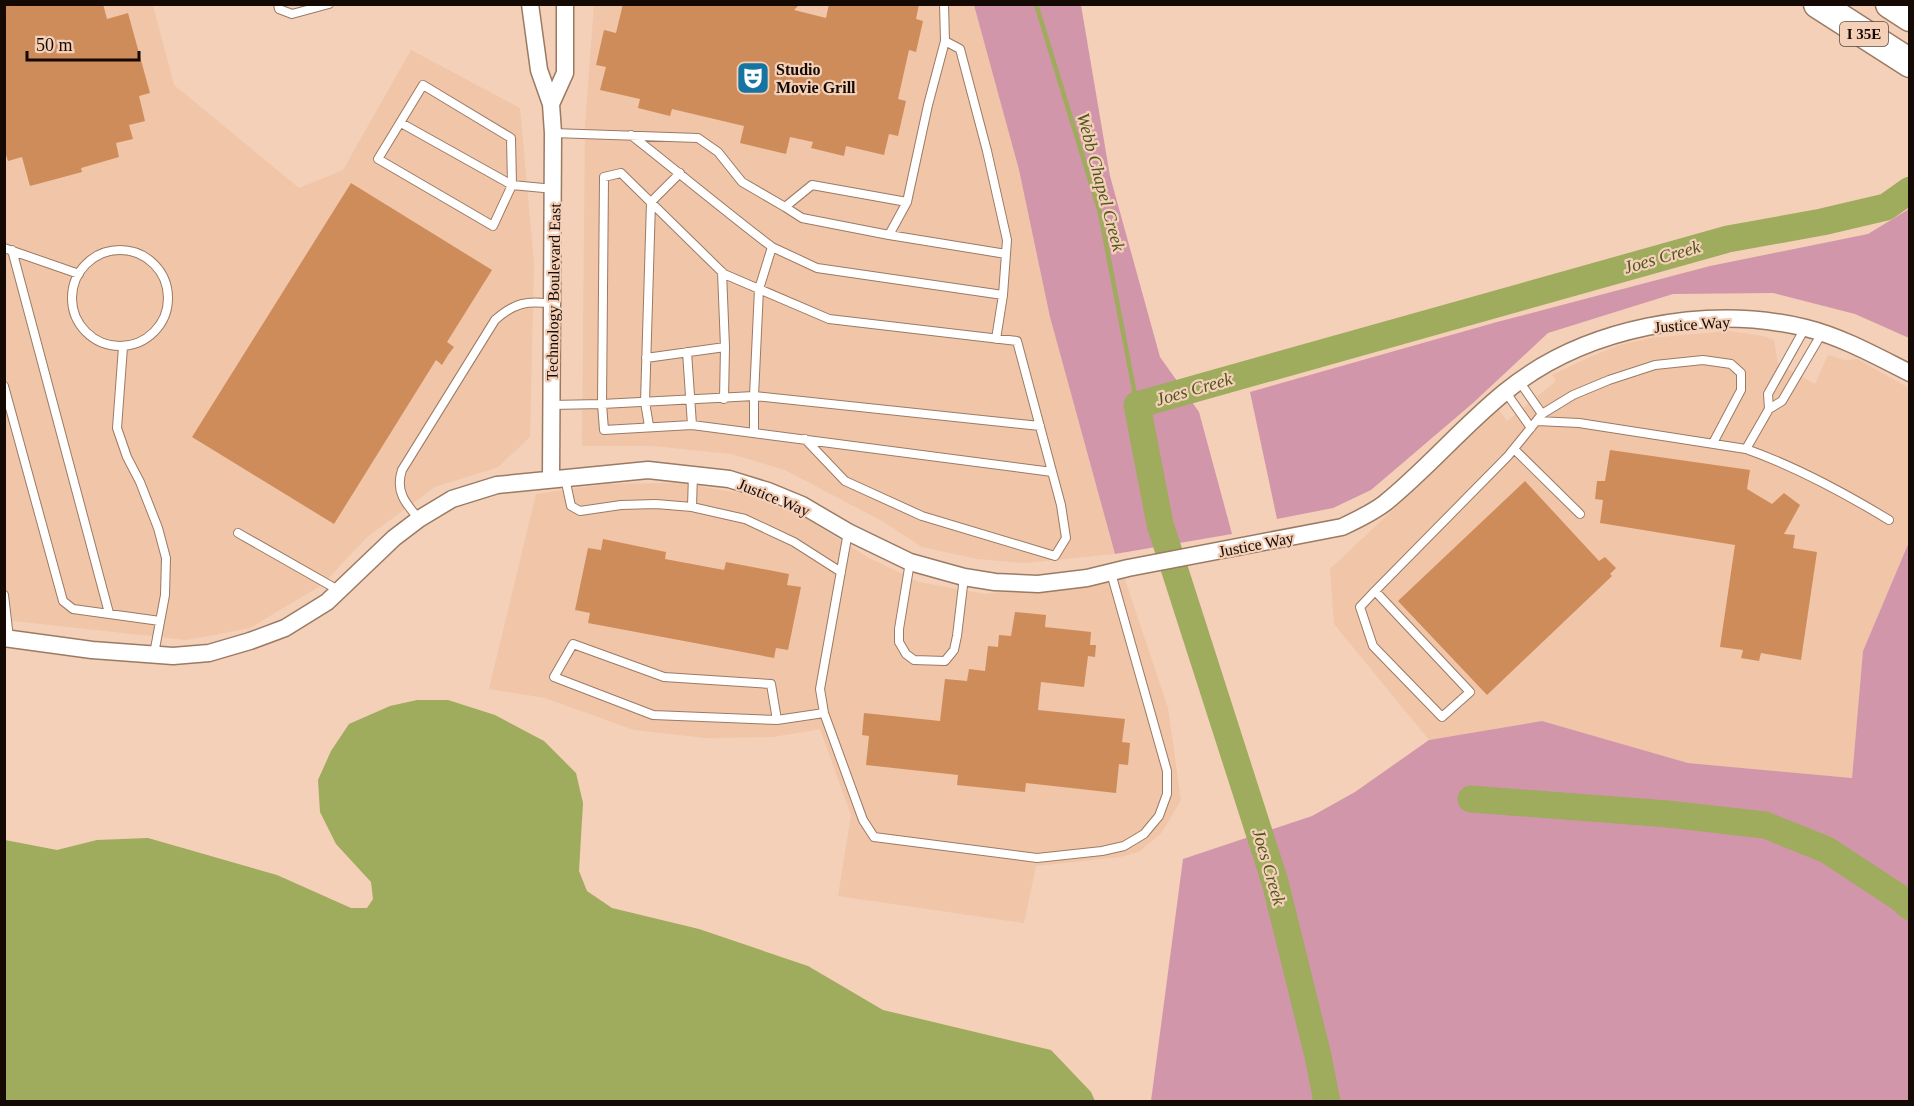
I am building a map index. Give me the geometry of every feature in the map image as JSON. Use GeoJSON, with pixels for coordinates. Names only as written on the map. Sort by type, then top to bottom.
{"type":"FeatureCollection","features":[{"type":"Feature","properties":{"kind":"highway","name":"I 35E"},"geometry":{"type":"LineString","coordinates":[[1818,4],[1910,63]]}},
{"type":"Feature","properties":{"kind":"highway","name":"I 35E"},"geometry":{"type":"LineString","coordinates":[[1890,4],[1910,17]]}},
{"type":"Feature","properties":{"kind":"street","name":"Technology Boulevard East"},"geometry":{"type":"LineString","coordinates":[[530,4],[539,70],[551,104],[553,133],[551,405],[558,478]]}},
{"type":"Feature","properties":{"kind":"street","name":"Technology Boulevard East"},"geometry":{"type":"LineString","coordinates":[[551,104],[565,73],[565,4]]}},
{"type":"Feature","properties":{"kind":"street","name":"Justice Way"},"geometry":{"type":"LineString","coordinates":[[7,638],[92,650],[173,656],[209,653],[285,628],[327,602],[394,538],[419,519],[452,499],[497,485],[648,470],[729,479],[768,490],[910,562],[964,577],[995,582],[1038,584],[1111,573],[1128,567],[1342,527],[1384,504],[1519,381],[1579,348],[1617,334],[1652,326],[1719,319],[1762,322],[1805,328],[1821,333],[1910,373]]}},
{"type":"Feature","properties":{"kind":"lane"},"geometry":{"type":"LineString","coordinates":[[278,4],[279,9],[292,14],[328,4]]}},
{"type":"Feature","properties":{"kind":"lane"},"geometry":{"type":"LineString","coordinates":[[889,235],[907,202],[945,40],[944,4]]}},
{"type":"Feature","properties":{"kind":"lane"},"geometry":{"type":"LineString","coordinates":[[945,40],[960,50],[1007,240],[1003,295],[996,339]]}},
{"type":"Feature","properties":{"kind":"lane"},"geometry":{"type":"LineString","coordinates":[[423,85],[511,138],[512,185],[493,226],[378,159],[423,85]]}},
{"type":"Feature","properties":{"kind":"lane"},"geometry":{"type":"LineString","coordinates":[[401,123],[512,185],[554,189]]}},
{"type":"Feature","properties":{"kind":"lane"},"geometry":{"type":"LineString","coordinates":[[553,133],[698,138],[718,152],[742,182],[802,218],[1006,254]]}},
{"type":"Feature","properties":{"kind":"lane"},"geometry":{"type":"LineString","coordinates":[[631,135],[772,247],[817,268],[1003,295]]}},
{"type":"Feature","properties":{"kind":"lane"},"geometry":{"type":"LineString","coordinates":[[805,439],[845,481],[922,516],[1055,556],[1066,538],[1061,505],[1017,341],[829,319],[722,272],[621,172],[604,177],[602,404],[604,430],[692,425],[805,439],[1052,472]]}},
{"type":"Feature","properties":{"kind":"lane"},"geometry":{"type":"LineString","coordinates":[[649,426],[645,402],[651,202],[680,173]]}},
{"type":"Feature","properties":{"kind":"lane"},"geometry":{"type":"LineString","coordinates":[[784,207],[812,184],[907,202]]}},
{"type":"Feature","properties":{"kind":"lane"},"geometry":{"type":"LineString","coordinates":[[754,433],[759,289],[772,247]]}},
{"type":"Feature","properties":{"kind":"lane"},"geometry":{"type":"LineString","coordinates":[[8,249],[79,274]]}},
{"type":"Feature","properties":{"kind":"lane"},"geometry":{"type":"LineString","coordinates":[[8,249],[109,613]]}},
{"type":"Feature","properties":{"kind":"lane"},"geometry":{"type":"LineString","coordinates":[[117,249],[136,252],[152,261],[164,277],[169,295],[167,314],[157,330],[142,342],[123,347],[104,345],[88,335],[76,320],[71,302],[74,283],[79,274],[83,266],[98,254],[117,249]]}},
{"type":"Feature","properties":{"kind":"lane"},"geometry":{"type":"LineString","coordinates":[[722,272],[725,347],[724,399]]}},
{"type":"Feature","properties":{"kind":"lane"},"geometry":{"type":"LineString","coordinates":[[419,519],[401,496],[399,488],[402,470],[495,320],[507,309],[521,303],[553,304]]}},
{"type":"Feature","properties":{"kind":"lane"},"geometry":{"type":"LineString","coordinates":[[1769,409],[1768,394],[1805,328]]}},
{"type":"Feature","properties":{"kind":"lane"},"geometry":{"type":"LineString","coordinates":[[1746,449],[1769,409],[1782,401],[1821,333]]}},
{"type":"Feature","properties":{"kind":"lane"},"geometry":{"type":"LineString","coordinates":[[123,347],[117,428],[158,528],[166,558],[165,595],[154,654]]}},
{"type":"Feature","properties":{"kind":"lane"},"geometry":{"type":"LineString","coordinates":[[646,358],[725,347]]}},
{"type":"Feature","properties":{"kind":"lane"},"geometry":{"type":"LineString","coordinates":[[687,352],[692,425]]}},
{"type":"Feature","properties":{"kind":"lane"},"geometry":{"type":"LineString","coordinates":[[1375,591],[1470,692],[1442,717],[1373,646],[1360,607],[1375,591],[1514,449],[1537,421],[1573,395],[1609,380],[1655,365],[1703,360],[1731,364],[1741,373],[1741,390],[1713,443]]}},
{"type":"Feature","properties":{"kind":"lane"},"geometry":{"type":"LineString","coordinates":[[1519,381],[1537,421]]}},
{"type":"Feature","properties":{"kind":"lane"},"geometry":{"type":"LineString","coordinates":[[4,386],[63,601],[73,609],[160,621]]}},
{"type":"Feature","properties":{"kind":"lane"},"geometry":{"type":"LineString","coordinates":[[1505,392],[1537,421],[1579,423],[1746,449],[1775,459],[1808,475],[1850,496],[1889,520]]}},
{"type":"Feature","properties":{"kind":"lane"},"geometry":{"type":"LineString","coordinates":[[551,405],[754,396],[1040,426]]}},
{"type":"Feature","properties":{"kind":"lane"},"geometry":{"type":"LineString","coordinates":[[1514,449],[1580,514]]}},
{"type":"Feature","properties":{"kind":"lane"},"geometry":{"type":"LineString","coordinates":[[692,507],[693,474]]}},
{"type":"Feature","properties":{"kind":"lane"},"geometry":{"type":"LineString","coordinates":[[558,478],[571,506],[580,511],[632,504],[656,504],[692,507],[745,519],[794,542],[841,572]]}},
{"type":"Feature","properties":{"kind":"lane"},"geometry":{"type":"LineString","coordinates":[[848,532],[820,689],[824,713],[863,820],[874,837],[1037,858],[1102,851],[1124,846],[1144,834],[1158,816],[1167,794],[1167,771],[1111,573]]}},
{"type":"Feature","properties":{"kind":"lane"},"geometry":{"type":"LineString","coordinates":[[238,533],[340,591]]}},
{"type":"Feature","properties":{"kind":"lane"},"geometry":{"type":"LineString","coordinates":[[910,562],[899,642],[906,654],[914,660],[945,661],[954,650],[964,577]]}},
{"type":"Feature","properties":{"kind":"lane"},"geometry":{"type":"LineString","coordinates":[[5,596],[7,638]]}},
{"type":"Feature","properties":{"kind":"lane"},"geometry":{"type":"LineString","coordinates":[[777,720],[771,684],[664,677],[573,644],[554,677],[653,715],[777,720],[824,713]]}},
{"type":"Feature","properties":{"kind":"shaded area"},"geometry":{"type":"Polygon","coordinates":[[[5,5],[153,5],[174,85],[299,188],[343,170],[411,50],[520,108],[534,264],[530,437],[498,467],[435,487],[367,537],[322,585],[250,628],[187,640],[5,620],[5,5]]]}},
{"type":"Feature","properties":{"kind":"shaded area"},"geometry":{"type":"Polygon","coordinates":[[[594,5],[975,5],[1019,170],[1050,317],[1115,554],[1024,563],[977,559],[922,547],[884,522],[785,470],[731,454],[653,446],[582,446],[585,126],[594,5]]]}},
{"type":"Feature","properties":{"kind":"shaded area"},"geometry":{"type":"Polygon","coordinates":[[[974,5],[1081,5],[1110,176],[1160,357],[1199,412],[1232,534],[1115,554],[1050,317],[1019,170],[974,5]]]}},
{"type":"Feature","properties":{"kind":"shaded area"},"geometry":{"type":"Polygon","coordinates":[[[1909,209],[1909,338],[1855,314],[1773,293],[1673,294],[1548,333],[1473,403],[1371,490],[1333,508],[1277,519],[1250,392],[1497,322],[1710,266],[1868,234],[1909,209]]]}},
{"type":"Feature","properties":{"kind":"shaded area"},"geometry":{"type":"Polygon","coordinates":[[[1728,331],[1763,336],[1774,340],[1778,364],[1815,384],[1828,355],[1845,360],[1857,359],[1909,388],[1909,542],[1863,651],[1852,778],[1688,763],[1542,721],[1429,740],[1334,624],[1330,569],[1499,410],[1507,421],[1556,381],[1552,375],[1620,345],[1650,338],[1728,331]]]}},
{"type":"Feature","properties":{"kind":"shaded area"},"geometry":{"type":"Polygon","coordinates":[[[679,483],[745,494],[802,516],[869,558],[919,582],[985,594],[1124,577],[1168,708],[1181,800],[1162,832],[1139,852],[1120,857],[1036,866],[1024,923],[838,896],[851,815],[820,729],[773,737],[705,738],[634,730],[545,698],[489,689],[536,494],[606,484],[679,483]]]}},
{"type":"Feature","properties":{"kind":"shaded area"},"geometry":{"type":"Polygon","coordinates":[[[1909,542],[1909,1101],[1151,1101],[1183,859],[1312,816],[1355,792],[1429,740],[1542,721],[1688,763],[1852,778],[1863,651],[1909,542]]]}},
{"type":"Feature","properties":{"kind":"shaded area"},"geometry":{"type":"Polygon","coordinates":[[[417,700],[448,700],[495,715],[544,741],[576,773],[583,803],[579,871],[587,891],[612,908],[699,929],[808,966],[883,1010],[1051,1050],[1091,1092],[1095,1101],[5,1101],[5,840],[57,850],[97,840],[148,838],[277,875],[351,908],[367,908],[373,899],[371,882],[336,844],[320,812],[318,780],[331,751],[349,724],[390,706],[417,700]]]}},
{"type":"Feature","properties":{"kind":"building"},"geometry":{"type":"Polygon","coordinates":[[[4,4],[103,4],[107,19],[128,13],[150,93],[139,96],[145,121],[129,125],[133,139],[116,143],[119,157],[81,168],[82,172],[30,186],[22,157],[8,161],[4,149],[4,4]]]}},
{"type":"Feature","properties":{"kind":"building","name":"Studio Movie Grill"},"geometry":{"type":"Polygon","coordinates":[[[623,4],[800,4],[794,10],[826,18],[829,4],[919,4],[916,19],[923,21],[916,52],[909,50],[898,99],[906,101],[898,136],[889,134],[884,155],[846,146],[844,156],[811,148],[813,142],[790,137],[786,154],[740,143],[744,126],[672,109],[670,116],[638,108],[640,99],[600,90],[606,67],[596,65],[604,30],[616,33],[623,4]]]}},
{"type":"Feature","properties":{"kind":"building"},"geometry":{"type":"Polygon","coordinates":[[[351,183],[492,270],[447,342],[454,347],[442,365],[436,360],[334,524],[192,437],[351,183]]]}},
{"type":"Feature","properties":{"kind":"building"},"geometry":{"type":"Polygon","coordinates":[[[1610,450],[1750,470],[1747,489],[1772,504],[1784,493],[1800,505],[1784,534],[1795,535],[1793,548],[1817,552],[1801,660],[1761,653],[1759,661],[1741,658],[1743,650],[1720,647],[1735,545],[1600,523],[1603,500],[1595,499],[1597,481],[1605,481],[1610,450]]]}},
{"type":"Feature","properties":{"kind":"building"},"geometry":{"type":"Polygon","coordinates":[[[1525,481],[1599,561],[1605,557],[1616,568],[1610,574],[1612,576],[1487,695],[1398,601],[1525,481]]]}},
{"type":"Feature","properties":{"kind":"building"},"geometry":{"type":"Polygon","coordinates":[[[603,539],[666,552],[665,559],[724,570],[726,562],[789,574],[787,585],[801,587],[788,650],[776,648],[774,658],[588,623],[590,613],[575,610],[588,548],[601,550],[603,539]]]}},
{"type":"Feature","properties":{"kind":"building"},"geometry":{"type":"Polygon","coordinates":[[[1015,612],[1046,615],[1045,627],[1091,632],[1090,645],[1096,645],[1095,657],[1088,656],[1084,687],[1041,682],[1038,710],[1125,719],[1122,742],[1130,743],[1128,765],[1119,764],[1116,793],[1026,783],[1025,792],[957,785],[958,775],[866,765],[869,736],[862,735],[864,713],[940,721],[945,679],[967,681],[969,669],[985,671],[988,646],[998,647],[999,635],[1011,636],[1015,612]]]}},
{"type":"Feature","properties":{"kind":"waterway","name":"Webb Chapel Creek"},"geometry":{"type":"LineString","coordinates":[[1036,4],[1100,213],[1137,405]]}},
{"type":"Feature","properties":{"kind":"waterway","name":"Joes Creek"},"geometry":{"type":"LineString","coordinates":[[1327,1102],[1318,1056],[1275,882],[1160,524],[1137,405],[1728,239],[1822,222],[1886,207],[1910,190]]}},
{"type":"Feature","properties":{"kind":"waterway"},"geometry":{"type":"LineString","coordinates":[[1471,799],[1668,814],[1765,825],[1827,850],[1910,907]]}},
{"type":"Feature","properties":{"kind":"place","name":"Studio Movie Grill"},"geometry":{"type":"Point","coordinates":[753,78]}}]}
